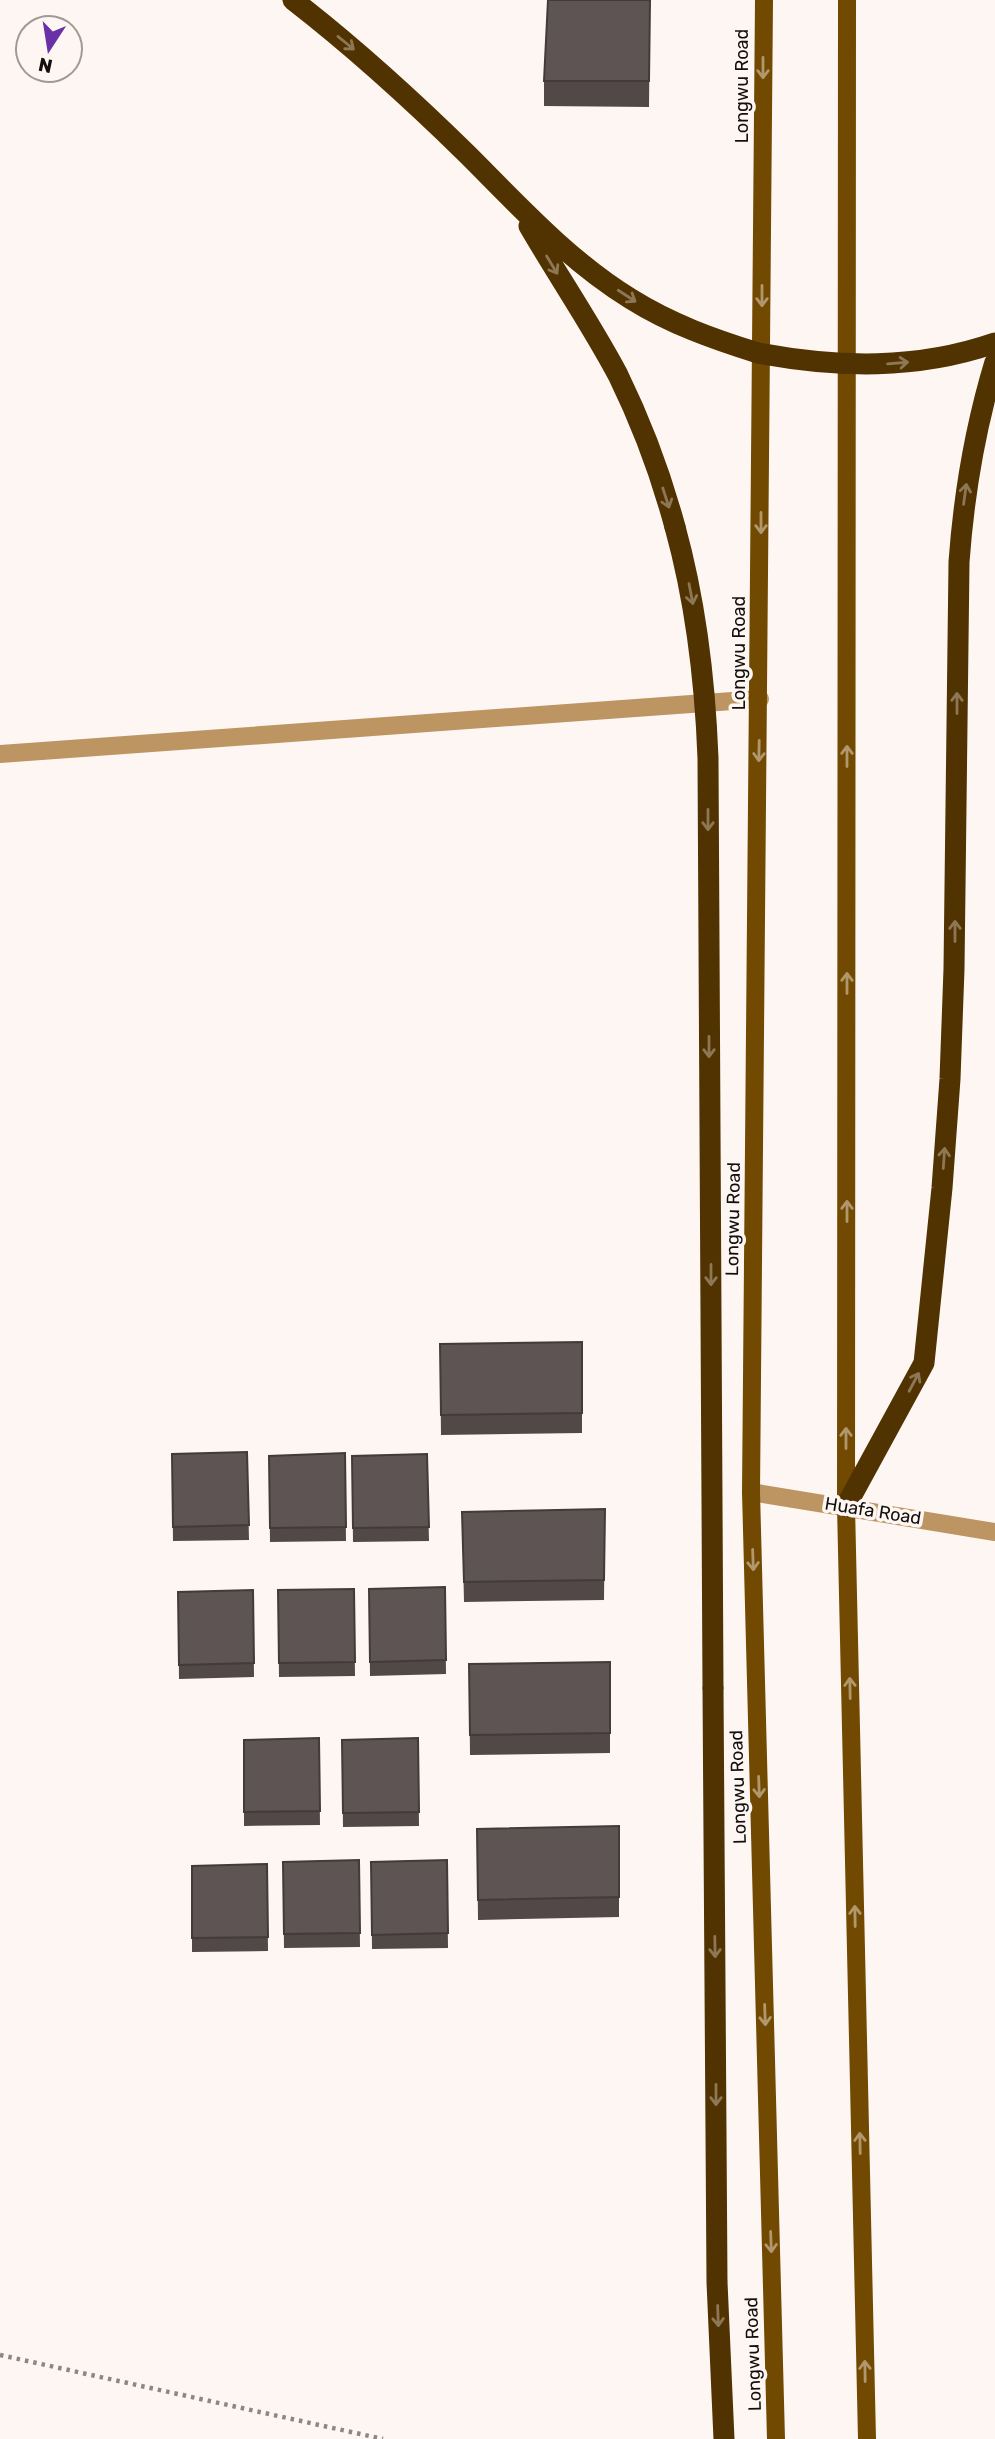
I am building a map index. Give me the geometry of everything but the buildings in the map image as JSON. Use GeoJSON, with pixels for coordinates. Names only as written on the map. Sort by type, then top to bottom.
{"type":"FeatureCollection","features":[{"type":"Feature","properties":{"kind":"highway"},"geometry":{"type":"LineString","coordinates":[[293,0],[416,105],[573,257],[630,299],[690,330],[758,353],[804,362],[852,365],[899,363],[946,356],[995,343]]}},
{"type":"Feature","properties":{"kind":"highway"},"geometry":{"type":"LineString","coordinates":[[518,206],[618,376],[645,436],[684,560],[697,626],[705,691],[708,772],[717,2282],[724,2439]]}},
{"type":"Feature","properties":{"kind":"highway"},"geometry":{"type":"LineString","coordinates":[[846,1506],[924,1363],[950,1079],[959,562],[971,455],[995,362]]}},
{"type":"Feature","properties":{"kind":"main road","name":"Longwu Road"},"geometry":{"type":"LineString","coordinates":[[764,0],[751,1492],[776,2439]]}},
{"type":"Feature","properties":{"kind":"main road"},"geometry":{"type":"LineString","coordinates":[[848,0],[846,1506],[867,2439]]}},
{"type":"Feature","properties":{"kind":"street"},"geometry":{"type":"LineString","coordinates":[[0,754],[760,699]]}},
{"type":"Feature","properties":{"kind":"street","name":"Huafa Road"},"geometry":{"type":"LineString","coordinates":[[751,1492],[995,1532]]}},
{"type":"Feature","properties":{"kind":"path"},"geometry":{"type":"LineString","coordinates":[[0,2355],[383,2439]]}}]}
